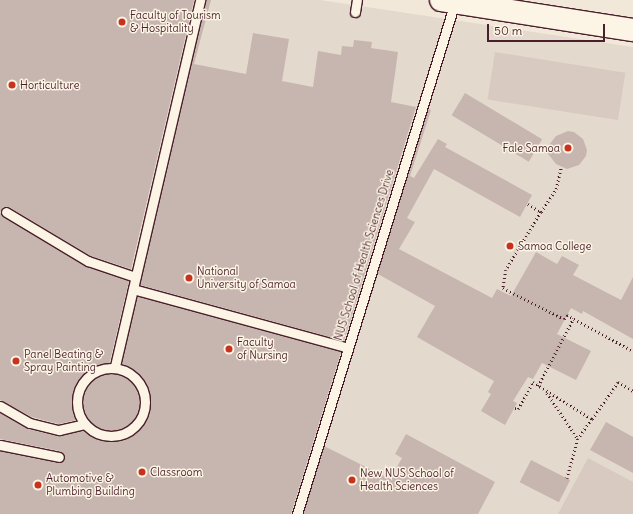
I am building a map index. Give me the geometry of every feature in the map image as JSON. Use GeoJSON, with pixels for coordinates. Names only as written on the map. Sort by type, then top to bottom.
{"type":"FeatureCollection","features":[{"type":"Feature","properties":{"kind":"main road"},"geometry":{"type":"LineString","coordinates":[[448,1],[633,30]]}},
{"type":"Feature","properties":{"kind":"lane"},"geometry":{"type":"LineString","coordinates":[[116,366],[135,277],[200,0]]}},
{"type":"Feature","properties":{"kind":"lane"},"geometry":{"type":"LineString","coordinates":[[355,12],[357,0]]}},
{"type":"Feature","properties":{"kind":"lane","name":"NUS School of Health Sciences Drive"},"geometry":{"type":"LineString","coordinates":[[296,514],[348,348],[448,1]]}},
{"type":"Feature","properties":{"kind":"lane"},"geometry":{"type":"LineString","coordinates":[[6,212],[88,261],[135,277]]}},
{"type":"Feature","properties":{"kind":"lane"},"geometry":{"type":"LineString","coordinates":[[133,288],[348,348]]}},
{"type":"Feature","properties":{"kind":"lane"},"geometry":{"type":"LineString","coordinates":[[116,366],[133,375],[140,382],[145,398],[144,413],[139,423],[130,431],[119,435],[107,436],[96,432],[84,424],[77,404],[78,392],[83,381],[92,373],[116,366]]}},
{"type":"Feature","properties":{"kind":"lane"},"geometry":{"type":"LineString","coordinates":[[0,406],[30,423],[59,430],[84,424]]}},
{"type":"Feature","properties":{"kind":"lane"},"geometry":{"type":"LineString","coordinates":[[0,445],[59,457]]}},
{"type":"Feature","properties":{"kind":"path"},"geometry":{"type":"LineString","coordinates":[[561,167],[556,189],[506,270],[502,288],[564,319],[566,315],[633,351]]}},
{"type":"Feature","properties":{"kind":"path"},"geometry":{"type":"LineString","coordinates":[[528,204],[541,212]]}},
{"type":"Feature","properties":{"kind":"path"},"geometry":{"type":"LineString","coordinates":[[538,386],[573,319]]}},
{"type":"Feature","properties":{"kind":"path"},"geometry":{"type":"LineString","coordinates":[[515,408],[518,409],[533,382],[592,419]]}},
{"type":"Feature","properties":{"kind":"path"},"geometry":{"type":"LineString","coordinates":[[567,479],[578,439],[618,382],[633,390]]}},
{"type":"Feature","properties":{"kind":"path"},"geometry":{"type":"LineString","coordinates":[[546,391],[578,439]]}},
{"type":"Feature","properties":{"kind":"shaded area","name":"National University of Samoa"},"geometry":{"type":"Polygon","coordinates":[[[0,0],[320,0],[633,47],[633,514],[0,514],[0,0]]]}},
{"type":"Feature","properties":{"kind":"shaded area"},"geometry":{"type":"Polygon","coordinates":[[[495,52],[625,73],[618,120],[487,99],[495,52]]]}},
{"type":"Feature","properties":{"kind":"shaded area"},"geometry":{"type":"Polygon","coordinates":[[[588,458],[633,482],[633,514],[558,514],[588,458]]]}},
{"type":"Feature","properties":{"kind":"building"},"geometry":{"type":"Polygon","coordinates":[[[0,0],[194,0],[131,269],[91,256],[9,207],[3,207],[0,212],[0,0]]]}},
{"type":"Feature","properties":{"kind":"building"},"geometry":{"type":"Polygon","coordinates":[[[206,0],[211,0],[194,64],[246,74],[253,33],[289,39],[282,81],[313,87],[318,51],[341,55],[342,46],[353,47],[354,40],[372,42],[371,48],[398,52],[391,102],[416,107],[344,341],[140,285],[206,0]]]}},
{"type":"Feature","properties":{"kind":"building"},"geometry":{"type":"Polygon","coordinates":[[[465,93],[542,139],[529,162],[452,115],[465,93]]]}},
{"type":"Feature","properties":{"kind":"building"},"geometry":{"type":"Polygon","coordinates":[[[428,109],[431,110],[410,176],[414,178],[438,139],[447,144],[445,147],[532,195],[520,217],[434,169],[407,218],[415,222],[399,249],[492,298],[497,289],[511,296],[536,252],[557,264],[562,256],[579,265],[573,275],[621,300],[633,277],[633,339],[583,311],[582,314],[571,308],[557,334],[591,351],[576,380],[542,363],[533,379],[528,377],[513,401],[517,403],[505,425],[481,411],[491,394],[488,392],[494,381],[417,337],[435,306],[378,274],[353,353],[428,109]]]}},
{"type":"Feature","properties":{"kind":"building","name":"Fale Samoa"},"geometry":{"type":"Polygon","coordinates":[[[568,131],[574,132],[583,139],[587,150],[586,156],[579,165],[567,169],[556,164],[545,150],[556,136],[568,131]]]}},
{"type":"Feature","properties":{"kind":"building"},"geometry":{"type":"Polygon","coordinates":[[[0,212],[3,217],[85,266],[129,281],[109,365],[109,368],[113,372],[117,372],[121,367],[137,296],[341,352],[291,514],[0,514],[0,451],[58,463],[63,461],[65,458],[63,453],[60,451],[0,439],[0,413],[28,429],[58,436],[86,430],[90,423],[85,418],[59,424],[32,417],[0,400],[0,212]]]}},
{"type":"Feature","properties":{"kind":"building"},"geometry":{"type":"Polygon","coordinates":[[[606,422],[633,437],[633,473],[590,450],[606,422]]]}},
{"type":"Feature","properties":{"kind":"building"},"geometry":{"type":"Polygon","coordinates":[[[406,434],[495,482],[478,514],[303,514],[324,446],[390,479],[402,458],[395,454],[406,434]]]}},
{"type":"Feature","properties":{"kind":"building"},"geometry":{"type":"Polygon","coordinates":[[[531,460],[570,480],[559,502],[520,482],[531,460]]]}},
{"type":"Feature","properties":{"kind":"place","name":"Faculty of Tourism & Hospitality"},"geometry":{"type":"Point","coordinates":[122,22]}},
{"type":"Feature","properties":{"kind":"place","name":"Horticulture"},"geometry":{"type":"Point","coordinates":[12,85]}},
{"type":"Feature","properties":{"kind":"place","name":"Fale Samoa"},"geometry":{"type":"Point","coordinates":[568,148]}},
{"type":"Feature","properties":{"kind":"place","name":"Samoa College"},"geometry":{"type":"Point","coordinates":[510,246]}},
{"type":"Feature","properties":{"kind":"place","name":"National University of Samoa"},"geometry":{"type":"Point","coordinates":[189,278]}},
{"type":"Feature","properties":{"kind":"place","name":"Faculty of Nursing"},"geometry":{"type":"Point","coordinates":[229,349]}},
{"type":"Feature","properties":{"kind":"place","name":"Panel Beating & Spray Painting"},"geometry":{"type":"Point","coordinates":[16,361]}},
{"type":"Feature","properties":{"kind":"place","name":"Classroom"},"geometry":{"type":"Point","coordinates":[142,472]}},
{"type":"Feature","properties":{"kind":"place","name":"New NUS School of Health Sciences"},"geometry":{"type":"Point","coordinates":[352,480]}},
{"type":"Feature","properties":{"kind":"place","name":"Automotive & Plumbing Building"},"geometry":{"type":"Point","coordinates":[38,485]}}]}
